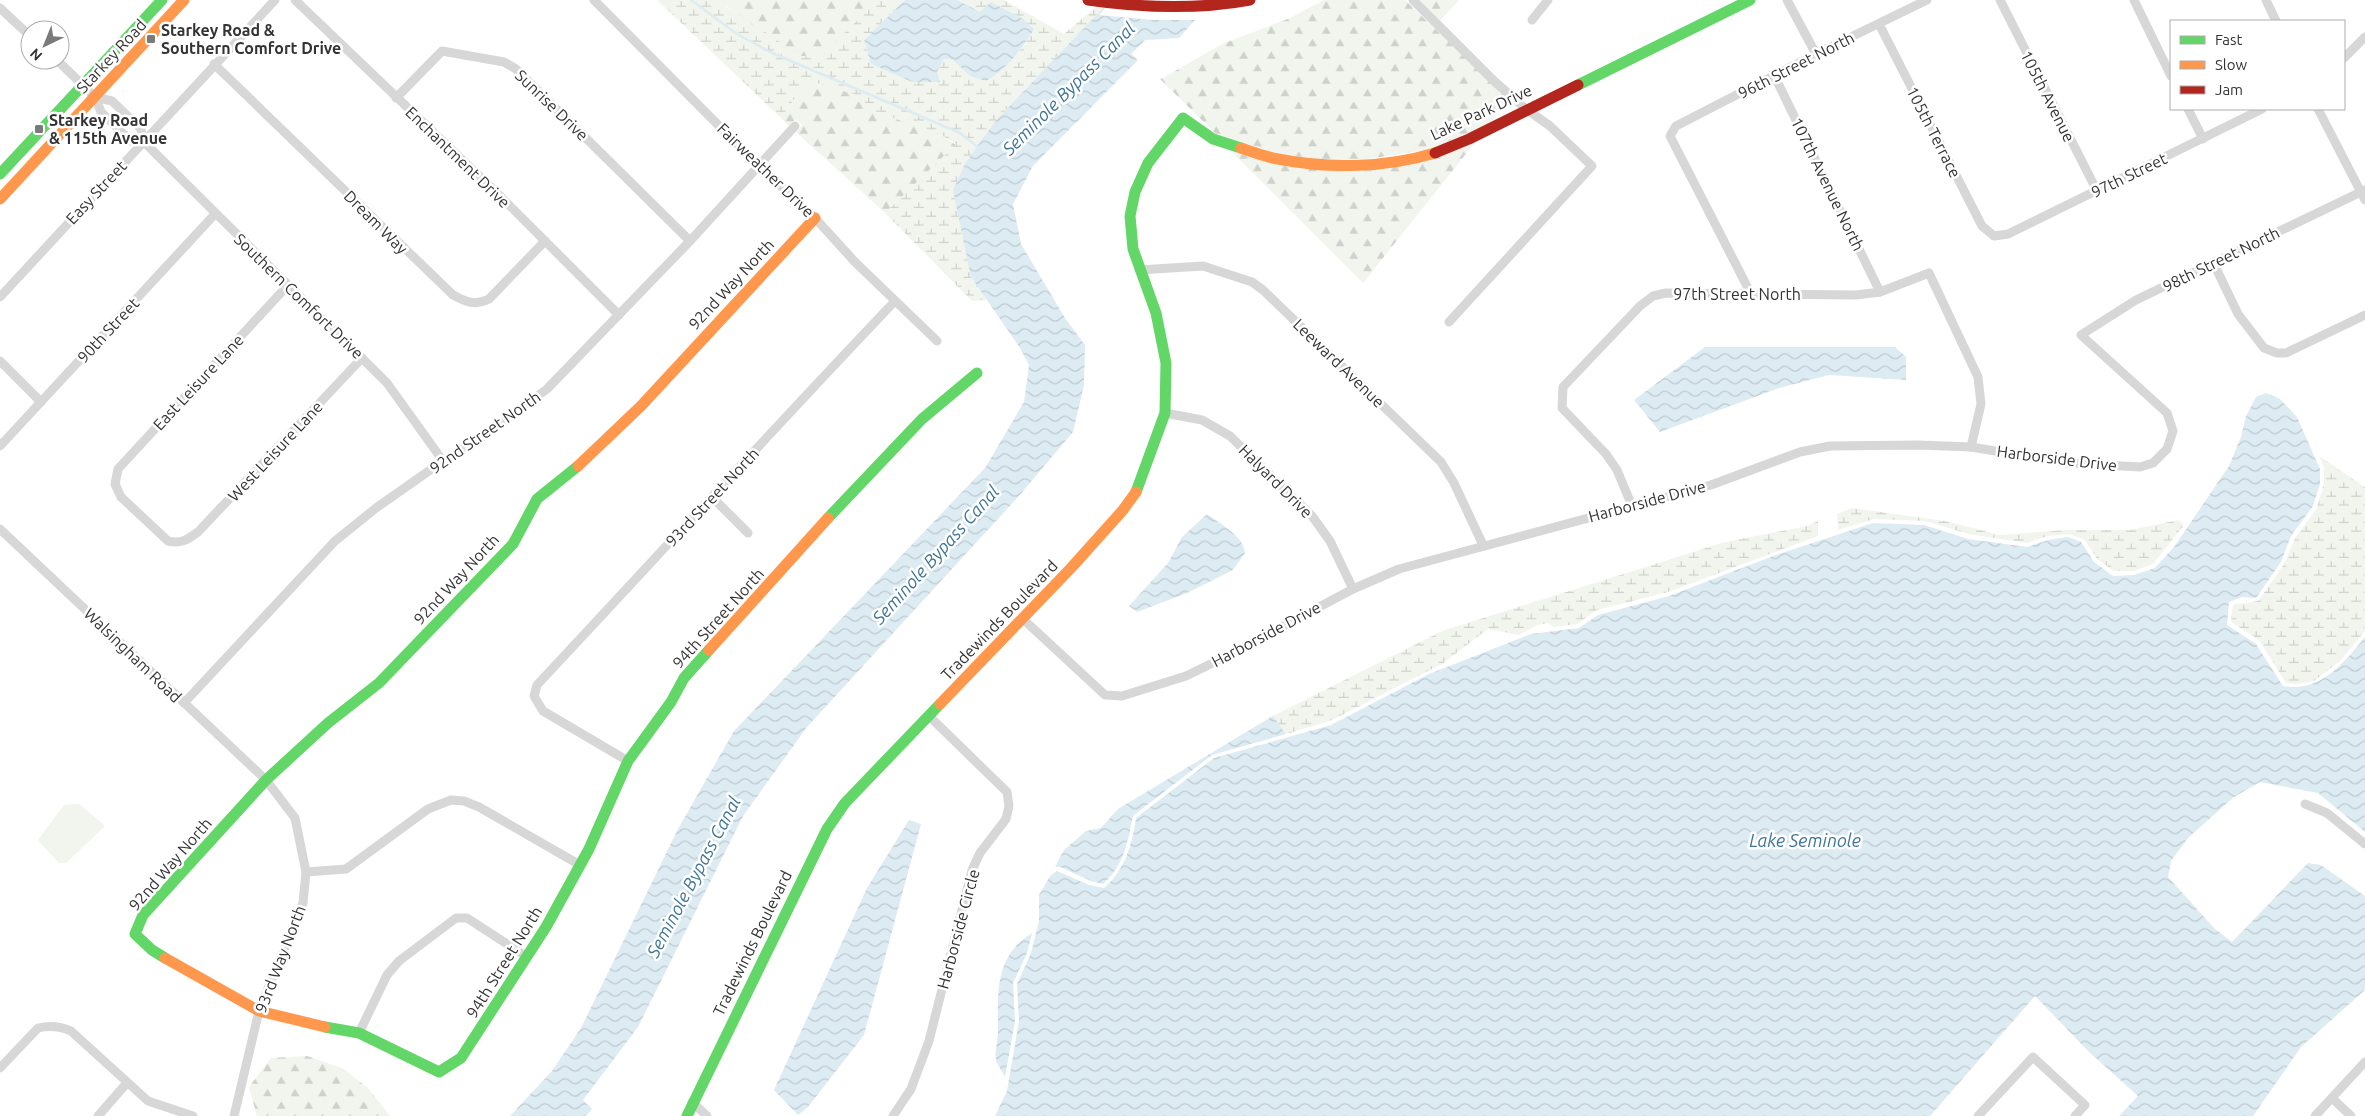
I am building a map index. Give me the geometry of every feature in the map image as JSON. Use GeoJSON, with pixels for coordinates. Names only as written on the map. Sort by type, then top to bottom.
{"type":"FeatureCollection","features":[{"type":"Feature","properties":{"kind":"street","name":"Starkey Road"},"geometry":{"type":"LineString","coordinates":[[0,174],[162,0]]}},
{"type":"Feature","properties":{"kind":"street","name":"Starkey Road"},"geometry":{"type":"LineString","coordinates":[[0,199],[184,0]]}},
{"type":"Feature","properties":{"kind":"street","name":"Easy Street"},"geometry":{"type":"LineString","coordinates":[[0,297],[275,0]]}},
{"type":"Feature","properties":{"kind":"street","name":"Enchantment Drive"},"geometry":{"type":"LineString","coordinates":[[295,0],[619,315]]}},
{"type":"Feature","properties":{"kind":"street","name":"Fairweather Drive"},"geometry":{"type":"LineString","coordinates":[[594,0],[937,341]]}},
{"type":"Feature","properties":{"kind":"street"},"geometry":{"type":"LineString","coordinates":[[1088,0],[1113,4],[1180,7],[1247,1]]}},
{"type":"Feature","properties":{"kind":"street"},"geometry":{"type":"LineString","coordinates":[[1412,0],[1494,81],[1526,109],[1550,126],[1592,166],[1449,322]]}},
{"type":"Feature","properties":{"kind":"street"},"geometry":{"type":"LineString","coordinates":[[1532,20],[1548,0]]}},
{"type":"Feature","properties":{"kind":"street","name":"Lake Park Drive"},"geometry":{"type":"LineString","coordinates":[[1184,118],[1213,139],[1277,158],[1317,164],[1361,165],[1433,154],[1469,139],[1526,109],[1750,0]]}},
{"type":"Feature","properties":{"kind":"street"},"geometry":{"type":"LineString","coordinates":[[1787,0],[1816,54]]}},
{"type":"Feature","properties":{"kind":"street","name":"96th Street North"},"geometry":{"type":"LineString","coordinates":[[1751,294],[1670,136],[1676,126],[1816,54],[1927,0]]}},
{"type":"Feature","properties":{"kind":"street","name":"105th Avenue"},"geometry":{"type":"LineString","coordinates":[[2000,0],[2096,191]]}},
{"type":"Feature","properties":{"kind":"street"},"geometry":{"type":"LineString","coordinates":[[2134,0],[2170,74]]}},
{"type":"Feature","properties":{"kind":"street"},"geometry":{"type":"LineString","coordinates":[[2266,0],[2276,20]]}},
{"type":"Feature","properties":{"kind":"street"},"geometry":{"type":"LineString","coordinates":[[0,8],[20,27]]}},
{"type":"Feature","properties":{"kind":"street","name":"105th Terrace"},"geometry":{"type":"LineString","coordinates":[[1879,24],[1982,226],[1994,236]]}},
{"type":"Feature","properties":{"kind":"street"},"geometry":{"type":"LineString","coordinates":[[2345,57],[2365,37]]}},
{"type":"Feature","properties":{"kind":"street","name":"Sunrise Drive"},"geometry":{"type":"LineString","coordinates":[[396,98],[442,51],[504,62],[516,69],[690,240]]}},
{"type":"Feature","properties":{"kind":"street","name":"Dream Way"},"geometry":{"type":"LineString","coordinates":[[214,64],[453,295],[469,303],[482,303],[490,299],[545,241]]}},
{"type":"Feature","properties":{"kind":"street","name":"Southern Comfort Drive"},"geometry":{"type":"LineString","coordinates":[[68,70],[95,97],[101,112],[131,141],[143,142]]}},
{"type":"Feature","properties":{"kind":"street","name":"107th Avenue North"},"geometry":{"type":"LineString","coordinates":[[1775,76],[1880,292]]}},
{"type":"Feature","properties":{"kind":"street","name":"Southern Comfort Drive"},"geometry":{"type":"LineString","coordinates":[[95,97],[112,101],[141,129],[143,142],[387,383],[403,402],[443,461]]}},
{"type":"Feature","properties":{"kind":"street"},"geometry":{"type":"LineString","coordinates":[[2188,110],[2203,139]]}},
{"type":"Feature","properties":{"kind":"street","name":"97th Street"},"geometry":{"type":"LineString","coordinates":[[1994,236],[2008,234],[2260,110]]}},
{"type":"Feature","properties":{"kind":"street"},"geometry":{"type":"LineString","coordinates":[[2319,110],[2364,194]]}},
{"type":"Feature","properties":{"kind":"street","name":"Tradewinds Boulevard"},"geometry":{"type":"LineString","coordinates":[[687,1116],[692,1102],[827,829],[860,786],[1072,568],[1130,502],[1147,468],[1165,413],[1165,354],[1156,313],[1139,270],[1130,229],[1130,216],[1135,192],[1148,163],[1184,118]]}},
{"type":"Feature","properties":{"kind":"street","name":"92nd Street North"},"geometry":{"type":"LineString","coordinates":[[184,703],[336,541],[376,508],[443,461],[487,434],[547,389],[690,240],[795,126]]}},
{"type":"Feature","properties":{"kind":"street","name":"98th Street North"},"geometry":{"type":"LineString","coordinates":[[2081,335],[2136,300],[2213,262],[2364,194]]}},
{"type":"Feature","properties":{"kind":"street","name":"90th Street"},"geometry":{"type":"LineString","coordinates":[[0,446],[215,214]]}},
{"type":"Feature","properties":{"kind":"street","name":"92nd Way North"},"geometry":{"type":"LineString","coordinates":[[259,1011],[152,950],[135,934],[143,915],[266,780],[328,723],[379,683],[513,544],[537,500],[585,461],[641,406],[815,218]]}},
{"type":"Feature","properties":{"kind":"street"},"geometry":{"type":"LineString","coordinates":[[2213,262],[2238,314],[2264,348],[2278,353],[2286,353],[2365,315]]}},
{"type":"Feature","properties":{"kind":"street","name":"Leeward Avenue"},"geometry":{"type":"LineString","coordinates":[[1139,270],[1203,266],[1252,282],[1264,290],[1440,462],[1454,483],[1483,545]]}},
{"type":"Feature","properties":{"kind":"street","name":"97th Street North"},"geometry":{"type":"LineString","coordinates":[[1632,506],[1617,470],[1606,454],[1562,408],[1563,387],[1640,306],[1653,296],[1666,293],[1856,295],[1880,292],[1929,273],[1978,377],[1980,404],[1971,447]]}},
{"type":"Feature","properties":{"kind":"street","name":"East Leisure Lane"},"geometry":{"type":"LineString","coordinates":[[186,541],[176,543],[168,541],[121,497],[115,484],[118,469],[288,285]]}},
{"type":"Feature","properties":{"kind":"street","name":"93rd Street North"},"geometry":{"type":"LineString","coordinates":[[628,761],[543,711],[534,696],[537,685],[713,498],[801,400],[896,301]]}},
{"type":"Feature","properties":{"kind":"street","name":"Harborside Drive"},"geometry":{"type":"LineString","coordinates":[[1022,619],[1105,695],[1112,697],[1186,676],[1231,654],[1353,588],[1399,569],[1711,485],[1800,452],[1830,446],[1918,445],[1971,447],[2068,463],[2140,467],[2154,463],[2167,449],[2173,431],[2167,413],[2081,335]]}},
{"type":"Feature","properties":{"kind":"street","name":"West Leisure Lane"},"geometry":{"type":"LineString","coordinates":[[186,541],[198,532],[362,358]]}},
{"type":"Feature","properties":{"kind":"street"},"geometry":{"type":"LineString","coordinates":[[0,361],[41,402]]}},
{"type":"Feature","properties":{"kind":"street","name":"94th Street North"},"geometry":{"type":"LineString","coordinates":[[359,1033],[439,1072],[461,1058],[546,927],[580,865],[628,761],[671,702],[684,678],[822,525],[922,419],[977,373]]}},
{"type":"Feature","properties":{"kind":"street","name":"Halyard Drive"},"geometry":{"type":"LineString","coordinates":[[1165,413],[1202,420],[1230,436],[1312,516],[1330,541],[1353,588]]}},
{"type":"Feature","properties":{"kind":"street"},"geometry":{"type":"LineString","coordinates":[[713,498],[748,533]]}},
{"type":"Feature","properties":{"kind":"street","name":"Walsingham Road"},"geometry":{"type":"LineString","coordinates":[[0,529],[266,780]]}},
{"type":"Feature","properties":{"kind":"street","name":"Harborside Circle"},"geometry":{"type":"LineString","coordinates":[[894,1116],[911,1089],[929,1041],[972,870],[980,853],[1006,819],[1009,806],[1007,792],[929,716]]}},
{"type":"Feature","properties":{"kind":"street","name":"93rd Way North"},"geometry":{"type":"LineString","coordinates":[[234,1116],[259,1011],[303,903],[306,872],[296,818],[266,780]]}},
{"type":"Feature","properties":{"kind":"street"},"geometry":{"type":"LineString","coordinates":[[306,872],[346,869],[428,808],[451,800],[464,801],[479,807],[580,865]]}},
{"type":"Feature","properties":{"kind":"street"},"geometry":{"type":"LineString","coordinates":[[2305,804],[2327,813],[2365,844]]}},
{"type":"Feature","properties":{"kind":"street"},"geometry":{"type":"LineString","coordinates":[[259,1011],[307,1024],[359,1033],[387,975],[399,961],[456,918],[467,918],[527,956]]}},
{"type":"Feature","properties":{"kind":"street"},"geometry":{"type":"LineString","coordinates":[[0,1068],[38,1028],[47,1026],[63,1027],[71,1031],[126,1084],[148,1102],[193,1116]]}},
{"type":"Feature","properties":{"kind":"street"},"geometry":{"type":"LineString","coordinates":[[1978,1116],[2033,1057],[2085,1106],[2075,1116]]}},
{"type":"Feature","properties":{"kind":"street"},"geometry":{"type":"LineString","coordinates":[[2315,1116],[2365,1062]]}},
{"type":"Feature","properties":{"kind":"street"},"geometry":{"type":"LineString","coordinates":[[98,1116],[126,1084]]}},
{"type":"Feature","properties":{"kind":"street"},"geometry":{"type":"LineString","coordinates":[[2332,1098],[2351,1116]]}},
{"type":"Feature","properties":{"kind":"street"},"geometry":{"type":"LineString","coordinates":[[692,1102],[707,1116]]}},
{"type":"Feature","properties":{"kind":"green space"},"geometry":{"type":"Polygon","coordinates":[[[657,0],[729,0],[725,6],[780,42],[780,45],[791,55],[819,58],[878,0],[905,0],[864,40],[871,64],[912,82],[939,82],[937,72],[944,59],[952,59],[970,76],[996,75],[1024,46],[1034,29],[980,13],[957,0],[1004,0],[1064,34],[1097,6],[1103,8],[996,120],[966,162],[971,277],[987,300],[972,301],[885,213],[956,144],[936,132],[875,112],[857,95],[814,82],[804,85],[781,118],[657,0]]]}},
{"type":"Feature","properties":{"kind":"green space"},"geometry":{"type":"Polygon","coordinates":[[[729,0],[878,0],[820,58],[791,55],[725,5],[729,0]]]}},
{"type":"Feature","properties":{"kind":"green space"},"geometry":{"type":"Polygon","coordinates":[[[1324,0],[1405,0],[1509,100],[1491,122],[1432,149],[1361,160],[1318,159],[1279,154],[1216,134],[1159,78],[1161,79],[1222,44],[1290,18],[1324,0]]]}},
{"type":"Feature","properties":{"kind":"green space"},"geometry":{"type":"Polygon","coordinates":[[[1420,0],[1459,0],[1440,21],[1420,0]]]}},
{"type":"Feature","properties":{"kind":"green space"},"geometry":{"type":"Polygon","coordinates":[[[814,82],[857,95],[875,112],[936,132],[956,145],[885,213],[796,132],[802,125],[796,119],[789,126],[781,118],[804,85],[814,82]]]}},
{"type":"Feature","properties":{"kind":"green space"},"geometry":{"type":"Polygon","coordinates":[[[1477,140],[1363,283],[1230,150],[1361,170],[1477,140]]]}},
{"type":"Feature","properties":{"kind":"green space"},"geometry":{"type":"Polygon","coordinates":[[[2319,456],[2365,487],[2365,631],[2340,661],[2314,681],[2296,684],[2286,683],[2259,640],[2231,622],[2233,605],[2259,600],[2284,564],[2295,538],[2317,508],[2324,483],[2324,468],[2319,456]]]}},
{"type":"Feature","properties":{"kind":"green space"},"geometry":{"type":"Polygon","coordinates":[[[1852,508],[1945,521],[2000,535],[2065,530],[2130,530],[2179,520],[2184,525],[2153,564],[2134,571],[2114,571],[2097,559],[2085,540],[2070,534],[2048,536],[2027,543],[1969,534],[1925,521],[1874,519],[1838,530],[1837,514],[1852,508]]]}},
{"type":"Feature","properties":{"kind":"green space"},"geometry":{"type":"Polygon","coordinates":[[[1818,521],[1818,536],[1668,592],[1597,610],[1577,624],[1554,627],[1548,623],[1537,625],[1519,635],[1488,629],[1442,664],[1330,721],[1286,734],[1273,716],[1442,631],[1725,542],[1807,526],[1818,521]]]}},
{"type":"Feature","properties":{"kind":"green space"},"geometry":{"type":"Polygon","coordinates":[[[79,804],[105,826],[66,863],[59,863],[38,840],[64,805],[79,804]]]}},
{"type":"Feature","properties":{"kind":"green space"},"geometry":{"type":"Polygon","coordinates":[[[307,1056],[342,1068],[368,1088],[390,1116],[257,1116],[249,1087],[271,1058],[307,1056]]]}},
{"type":"Feature","properties":{"kind":"water"},"geometry":{"type":"Polygon","coordinates":[[[905,0],[957,0],[980,12],[991,2],[1023,19],[1034,29],[1001,71],[986,81],[970,76],[952,59],[944,59],[937,72],[940,82],[912,82],[871,64],[864,40],[905,0]]]}},
{"type":"Feature","properties":{"kind":"water","name":"Seminole Bypass Canal"},"geometry":{"type":"Polygon","coordinates":[[[1103,8],[1203,11],[1179,38],[1145,40],[1131,54],[1138,60],[1033,166],[1013,204],[1021,244],[1065,318],[1085,345],[1084,385],[1073,432],[1018,497],[807,727],[743,816],[638,1027],[583,1100],[592,1109],[586,1116],[510,1116],[552,1071],[581,1028],[678,829],[734,731],[985,468],[1024,402],[1029,365],[1020,348],[971,277],[953,190],[966,162],[996,120],[1103,8]]]}},
{"type":"Feature","properties":{"kind":"water"},"geometry":{"type":"Polygon","coordinates":[[[1705,347],[1895,347],[1906,357],[1906,380],[1829,375],[1779,388],[1660,432],[1634,400],[1705,347]]]}},
{"type":"Feature","properties":{"kind":"water","name":"Lake Seminole"},"geometry":{"type":"Polygon","coordinates":[[[2266,393],[2280,399],[2297,417],[2320,469],[2320,484],[2313,506],[2291,536],[2281,562],[2256,598],[2242,597],[2229,602],[2227,625],[2256,644],[2283,686],[2296,687],[2320,680],[2340,666],[2365,637],[2365,832],[2318,793],[2260,782],[2234,797],[2188,838],[2171,861],[2168,877],[2215,929],[2232,942],[2308,863],[2321,865],[2365,896],[2365,990],[2301,1047],[2253,1116],[2119,1116],[2138,1096],[2089,1052],[2035,996],[1930,1116],[995,1116],[1007,1091],[1019,1021],[1017,984],[1031,953],[1039,921],[1039,895],[1050,876],[1057,871],[1089,885],[1104,888],[1122,865],[1132,838],[1136,818],[1214,758],[1331,725],[1429,674],[1531,634],[1579,628],[1598,615],[1669,596],[1773,556],[1873,523],[1924,525],[1968,539],[2027,547],[2048,540],[2068,537],[2081,542],[2094,562],[2113,576],[2134,575],[2155,568],[2174,547],[2229,466],[2241,437],[2246,416],[2256,397],[2266,393]]]}},
{"type":"Feature","properties":{"kind":"water"},"geometry":{"type":"Polygon","coordinates":[[[1207,514],[1236,535],[1243,547],[1245,553],[1233,570],[1187,593],[1137,612],[1129,606],[1168,563],[1182,537],[1207,514]]]}},
{"type":"Feature","properties":{"kind":"water"},"geometry":{"type":"Polygon","coordinates":[[[1273,716],[1286,734],[1212,755],[1134,815],[1122,858],[1116,869],[1103,884],[1091,881],[1060,867],[1055,867],[1064,850],[1086,831],[1101,828],[1118,809],[1273,716]]]}},
{"type":"Feature","properties":{"kind":"water"},"geometry":{"type":"Polygon","coordinates":[[[909,820],[921,824],[864,1035],[808,1107],[798,1115],[774,1090],[867,888],[909,820]]]}},
{"type":"Feature","properties":{"kind":"water"},"geometry":{"type":"Polygon","coordinates":[[[1032,933],[1027,953],[1013,983],[1015,1021],[1005,1077],[996,1060],[1001,975],[1011,952],[1032,933]]]}},
{"type":"Feature","properties":{"kind":"pier"},"geometry":{"type":"Polygon","coordinates":[[[1107,6],[1206,11],[1199,20],[1153,20],[1099,15],[1107,6]]]}},
{"type":"Feature","properties":{"kind":"waterway"},"geometry":{"type":"LineString","coordinates":[[691,0],[737,34],[772,53],[960,133],[979,148]]}},
{"type":"Feature","properties":{"kind":"traffic: fast"},"geometry":{"type":"LineString","coordinates":[[0,174],[162,0]]}},
{"type":"Feature","properties":{"kind":"traffic: fast"},"geometry":{"type":"LineString","coordinates":[[1578,85],[1750,0]]}},
{"type":"Feature","properties":{"kind":"traffic: fast"},"geometry":{"type":"LineString","coordinates":[[1136,492],[1165,413],[1166,363],[1156,313],[1133,249],[1130,216],[1135,192],[1148,163],[1183,118],[1213,139],[1241,148]]}},
{"type":"Feature","properties":{"kind":"traffic: fast"},"geometry":{"type":"LineString","coordinates":[[828,518],[922,419],[977,373]]}},
{"type":"Feature","properties":{"kind":"traffic: fast"},"geometry":{"type":"LineString","coordinates":[[165,958],[152,950],[135,934],[143,915],[266,780],[328,723],[379,683],[513,544],[537,499],[578,466]]}},
{"type":"Feature","properties":{"kind":"traffic: fast"},"geometry":{"type":"LineString","coordinates":[[325,1027],[359,1033],[439,1072],[461,1058],[546,927],[589,849],[628,761],[671,702],[684,678],[709,650]]}},
{"type":"Feature","properties":{"kind":"traffic: fast"},"geometry":{"type":"LineString","coordinates":[[687,1116],[827,829],[845,803],[940,704]]}},
{"type":"Feature","properties":{"kind":"traffic: slow"},"geometry":{"type":"LineString","coordinates":[[0,199],[184,0]]}},
{"type":"Feature","properties":{"kind":"traffic: slow"},"geometry":{"type":"LineString","coordinates":[[1241,148],[1278,159],[1337,165],[1397,162],[1435,153]]}},
{"type":"Feature","properties":{"kind":"traffic: slow"},"geometry":{"type":"LineString","coordinates":[[578,466],[641,406],[815,218]]}},
{"type":"Feature","properties":{"kind":"traffic: slow"},"geometry":{"type":"LineString","coordinates":[[940,704],[1071,568],[1123,510],[1136,492]]}},
{"type":"Feature","properties":{"kind":"traffic: slow"},"geometry":{"type":"LineString","coordinates":[[709,650],[828,518]]}},
{"type":"Feature","properties":{"kind":"traffic: slow"},"geometry":{"type":"LineString","coordinates":[[165,958],[259,1011],[325,1027]]}},
{"type":"Feature","properties":{"kind":"traffic: jam"},"geometry":{"type":"LineString","coordinates":[[1088,0],[1169,7],[1190,7],[1250,0]]}},
{"type":"Feature","properties":{"kind":"traffic: jam"},"geometry":{"type":"LineString","coordinates":[[1435,153],[1469,139],[1578,85]]}},
{"type":"Feature","properties":{"kind":"place","name":"Starkey Road & Southern Comfort Drive"},"geometry":{"type":"Point","coordinates":[151,39]}},
{"type":"Feature","properties":{"kind":"place","name":"Starkey Road & 115th Avenue"},"geometry":{"type":"Point","coordinates":[39,129]}}]}
